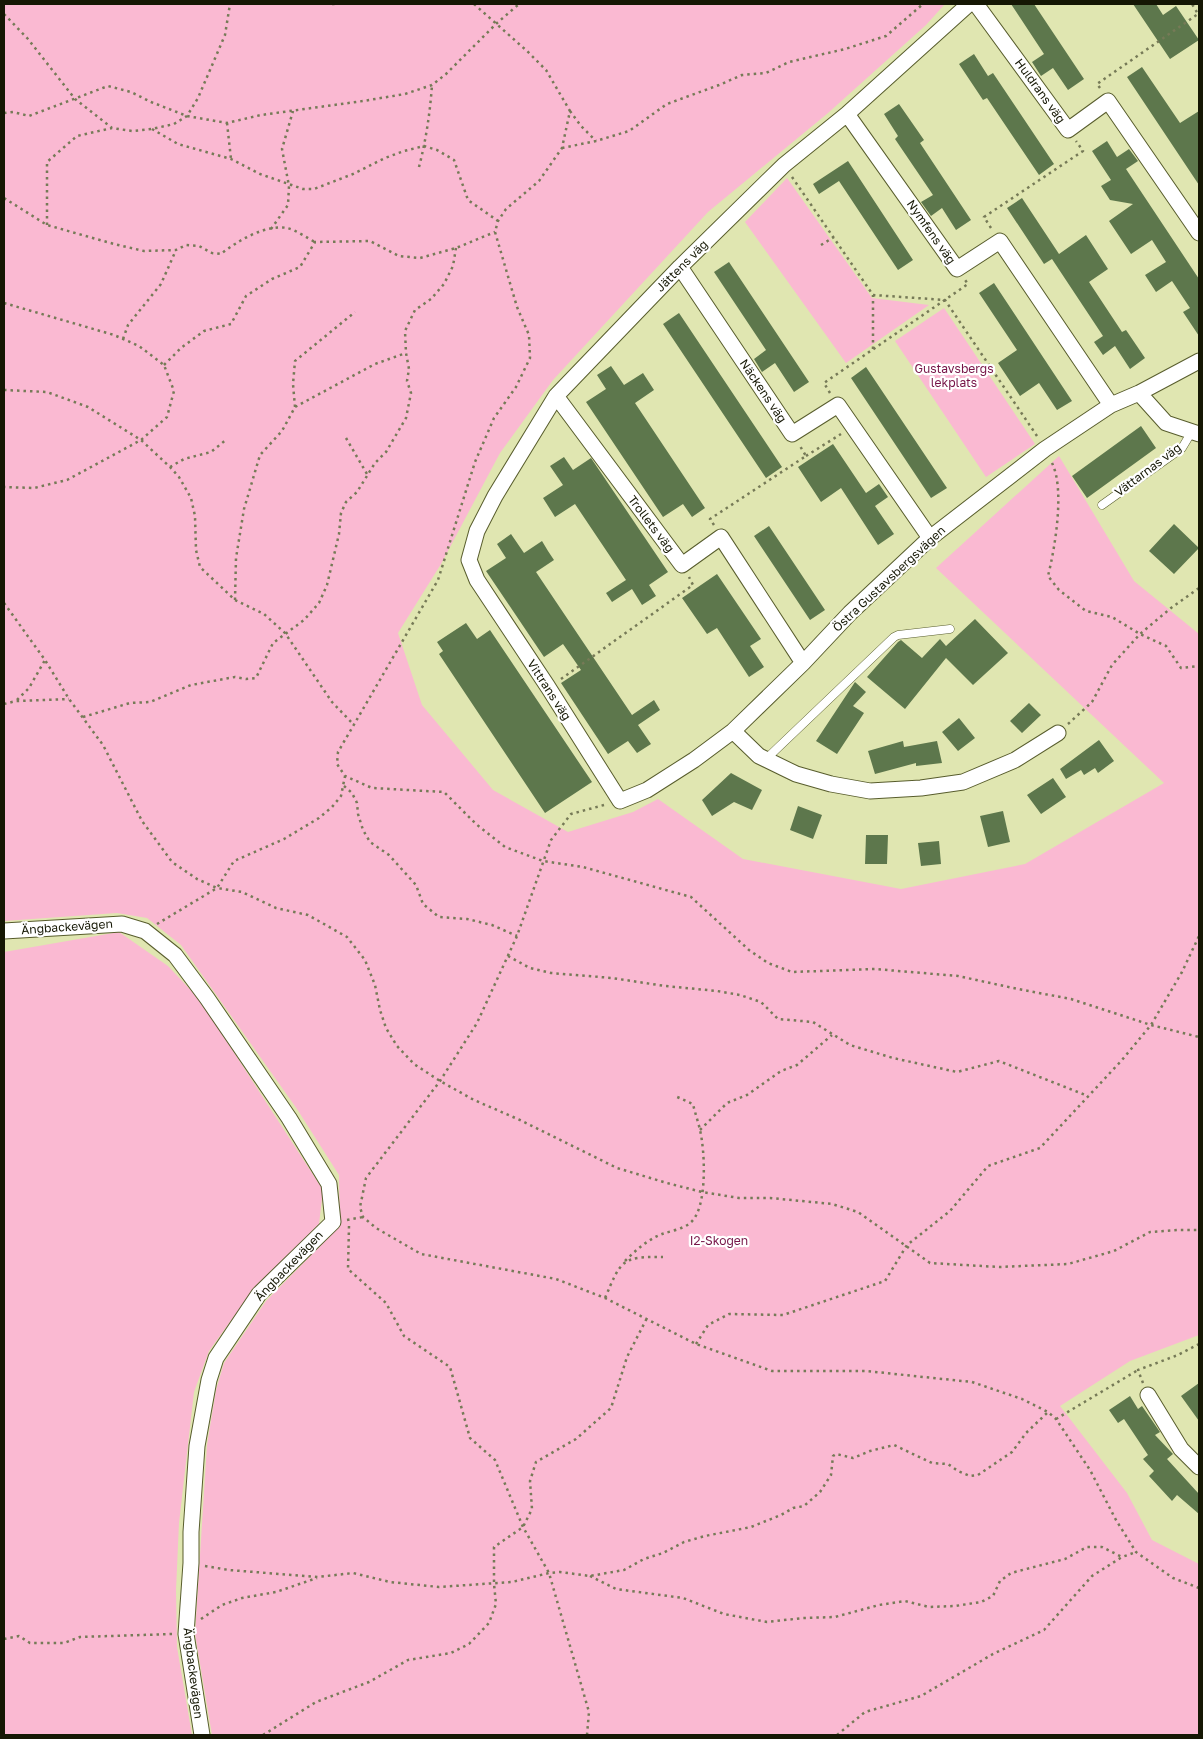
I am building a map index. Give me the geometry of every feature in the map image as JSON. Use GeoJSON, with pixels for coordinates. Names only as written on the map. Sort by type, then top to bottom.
{"type":"FeatureCollection","features":[{"type":"Feature","properties":{"kind":"street","name":"Jättens väg"},"geometry":{"type":"LineString","coordinates":[[477,580],[469,560],[477,531],[495,496],[556,396],[680,267],[784,165],[847,114],[969,4]]}},
{"type":"Feature","properties":{"kind":"street","name":"Huldrans väg"},"geometry":{"type":"LineString","coordinates":[[976,4],[1068,130],[1108,101]]}},
{"type":"Feature","properties":{"kind":"street"},"geometry":{"type":"LineString","coordinates":[[1108,101],[1199,233]]}},
{"type":"Feature","properties":{"kind":"street","name":"Nymfens väg"},"geometry":{"type":"LineString","coordinates":[[847,114],[957,269],[1000,241]]}},
{"type":"Feature","properties":{"kind":"street"},"geometry":{"type":"LineString","coordinates":[[1000,241],[1111,405]]}},
{"type":"Feature","properties":{"kind":"street","name":"Näckens väg"},"geometry":{"type":"LineString","coordinates":[[680,267],[792,434],[838,405]]}},
{"type":"Feature","properties":{"kind":"street","name":"Östra Gustavsbergsvägen"},"geometry":{"type":"LineString","coordinates":[[620,801],[647,790],[694,760],[734,730],[803,663],[850,613],[930,538],[1045,449],[1111,405],[1199,361]]}},
{"type":"Feature","properties":{"kind":"street","name":"Vättarnas väg"},"geometry":{"type":"LineString","coordinates":[[1139,392],[1166,423],[1195,433]]}},
{"type":"Feature","properties":{"kind":"street","name":"Trollets väg"},"geometry":{"type":"LineString","coordinates":[[556,396],[682,565],[721,537]]}},
{"type":"Feature","properties":{"kind":"street"},"geometry":{"type":"LineString","coordinates":[[838,405],[930,538]]}},
{"type":"Feature","properties":{"kind":"street"},"geometry":{"type":"LineString","coordinates":[[721,537],[803,663]]}},
{"type":"Feature","properties":{"kind":"street","name":"Vittrans väg"},"geometry":{"type":"LineString","coordinates":[[477,580],[620,801]]}},
{"type":"Feature","properties":{"kind":"street"},"geometry":{"type":"LineString","coordinates":[[734,730],[759,756],[796,774],[831,784],[870,790],[921,788],[963,782],[1015,760],[1058,733]]}},
{"type":"Feature","properties":{"kind":"street","name":"Ängbackevägen"},"geometry":{"type":"LineString","coordinates":[[4,931],[122,924],[145,931],[174,955],[207,998],[289,1118],[329,1184],[333,1222],[259,1294],[216,1358],[209,1380],[197,1446],[186,1630],[202,1735]]}},
{"type":"Feature","properties":{"kind":"street"},"geometry":{"type":"LineString","coordinates":[[1148,1395],[1181,1449],[1199,1467]]}},
{"type":"Feature","properties":{"kind":"lane","name":"Vättarnas väg"},"geometry":{"type":"LineString","coordinates":[[1102,505],[1182,448],[1195,433]]}},
{"type":"Feature","properties":{"kind":"lane"},"geometry":{"type":"LineString","coordinates":[[765,760],[894,637],[950,629]]}},
{"type":"Feature","properties":{"kind":"path"},"geometry":{"type":"LineString","coordinates":[[47,224],[47,162],[77,136],[112,128],[132,131],[152,129],[174,124],[187,116],[198,98],[225,35],[230,4]]}},
{"type":"Feature","properties":{"kind":"path"},"geometry":{"type":"LineString","coordinates":[[332,4],[337,4]]}},
{"type":"Feature","properties":{"kind":"path"},"geometry":{"type":"LineString","coordinates":[[474,4],[497,23],[546,70],[570,111],[581,126],[596,141]]}},
{"type":"Feature","properties":{"kind":"path"},"geometry":{"type":"LineString","coordinates":[[4,113],[13,112],[29,116],[108,86],[131,92],[187,116],[227,123],[261,115],[405,94],[432,85],[446,74],[497,23],[519,4]]}},
{"type":"Feature","properties":{"kind":"path"},"geometry":{"type":"LineString","coordinates":[[562,148],[596,141],[629,131],[667,104],[742,75],[766,73],[789,62],[845,49],[886,36],[923,4]]}},
{"type":"Feature","properties":{"kind":"path"},"geometry":{"type":"LineString","coordinates":[[1108,101],[1096,84],[1198,14],[1192,4]]}},
{"type":"Feature","properties":{"kind":"path"},"geometry":{"type":"LineString","coordinates":[[4,14],[28,39],[75,99],[112,128]]}},
{"type":"Feature","properties":{"kind":"path"},"geometry":{"type":"LineString","coordinates":[[419,167],[430,111],[432,85]]}},
{"type":"Feature","properties":{"kind":"path"},"geometry":{"type":"LineString","coordinates":[[272,228],[288,205],[289,186],[282,150],[294,111]]}},
{"type":"Feature","properties":{"kind":"path"},"geometry":{"type":"LineString","coordinates":[[570,111],[562,148],[539,181],[506,209],[498,221],[495,232],[517,307],[529,335],[530,358],[516,387],[494,418],[476,462],[438,580],[338,752],[337,764],[345,776],[372,788],[444,792],[476,824],[505,847],[543,861],[584,866],[691,897],[749,950],[768,963],[792,972],[875,969],[958,976],[1018,990],[1071,999],[1151,1025],[1199,1037]]}},
{"type":"Feature","properties":{"kind":"path"},"geometry":{"type":"LineString","coordinates":[[227,123],[230,159]]}},
{"type":"Feature","properties":{"kind":"path"},"geometry":{"type":"LineString","coordinates":[[152,129],[178,144],[230,159],[289,186],[303,189],[314,189],[353,174],[385,158],[424,146],[454,160],[468,200],[498,221]]}},
{"type":"Feature","properties":{"kind":"path"},"geometry":{"type":"LineString","coordinates":[[1000,241],[984,217],[1083,151],[1068,130]]}},
{"type":"Feature","properties":{"kind":"path"},"geometry":{"type":"LineString","coordinates":[[784,165],[873,295],[873,350]]}},
{"type":"Feature","properties":{"kind":"path"},"geometry":{"type":"LineString","coordinates":[[4,198],[47,224],[144,251],[176,250],[186,246],[199,246],[212,253],[221,254],[248,237],[272,228],[287,228],[315,242],[370,241],[399,256],[420,258],[456,248],[495,232]]}},
{"type":"Feature","properties":{"kind":"path"},"geometry":{"type":"LineString","coordinates":[[822,245],[834,237]]}},
{"type":"Feature","properties":{"kind":"path"},"geometry":{"type":"LineString","coordinates":[[164,365],[181,348],[204,331],[231,324],[246,296],[272,279],[300,267],[315,242]]}},
{"type":"Feature","properties":{"kind":"path"},"geometry":{"type":"LineString","coordinates":[[83,717],[130,702],[150,702],[190,685],[236,677],[256,678],[273,643],[304,620],[319,603],[327,585],[339,534],[341,513],[346,502],[357,492],[375,463],[386,452],[406,418],[411,393],[407,381],[409,369],[405,331],[415,310],[431,299],[444,284],[453,266],[456,248]]}},
{"type":"Feature","properties":{"kind":"path"},"geometry":{"type":"LineString","coordinates":[[123,339],[128,325],[161,284],[176,250]]}},
{"type":"Feature","properties":{"kind":"path"},"geometry":{"type":"LineString","coordinates":[[838,405],[824,383],[968,284],[957,269]]}},
{"type":"Feature","properties":{"kind":"path"},"geometry":{"type":"LineString","coordinates":[[873,295],[945,300]]}},
{"type":"Feature","properties":{"kind":"path"},"geometry":{"type":"LineString","coordinates":[[945,300],[1045,449],[1056,471],[1058,497],[1055,548],[1048,576],[1060,590],[1086,611],[1112,617],[1140,634],[1166,646],[1181,668],[1199,666]]}},
{"type":"Feature","properties":{"kind":"path"},"geometry":{"type":"LineString","coordinates":[[4,303],[72,321],[139,346],[164,365],[174,391],[167,417],[141,440],[67,480],[34,488],[4,487]]}},
{"type":"Feature","properties":{"kind":"path"},"geometry":{"type":"LineString","coordinates":[[295,407],[293,384],[295,361],[355,312]]}},
{"type":"Feature","properties":{"kind":"path"},"geometry":{"type":"LineString","coordinates":[[235,600],[236,558],[244,509],[260,455],[282,431],[295,407],[375,364],[406,353]]}},
{"type":"Feature","properties":{"kind":"path"},"geometry":{"type":"LineString","coordinates":[[4,390],[46,392],[88,407],[141,440],[170,467],[191,498],[196,516],[196,550],[200,567],[235,600],[264,614],[285,633],[332,702],[354,725]]}},
{"type":"Feature","properties":{"kind":"path"},"geometry":{"type":"LineString","coordinates":[[721,537],[710,519],[853,426]]}},
{"type":"Feature","properties":{"kind":"path"},"geometry":{"type":"LineString","coordinates":[[792,434],[806,456]]}},
{"type":"Feature","properties":{"kind":"path"},"geometry":{"type":"LineString","coordinates":[[346,438],[368,474]]}},
{"type":"Feature","properties":{"kind":"path"},"geometry":{"type":"LineString","coordinates":[[170,467],[184,459],[211,452],[227,439]]}},
{"type":"Feature","properties":{"kind":"path"},"geometry":{"type":"LineString","coordinates":[[548,687],[694,585],[682,565]]}},
{"type":"Feature","properties":{"kind":"path"},"geometry":{"type":"LineString","coordinates":[[1058,733],[1092,702],[1112,665],[1140,634],[1199,588]]}},
{"type":"Feature","properties":{"kind":"path"},"geometry":{"type":"LineString","coordinates":[[4,603],[45,660],[69,699],[104,745],[142,821],[172,862],[197,879],[217,888],[242,892],[276,908],[308,915],[347,937],[365,960],[375,985],[386,1028],[396,1046],[414,1064],[474,1100],[520,1120],[618,1168],[702,1192],[739,1198],[770,1198],[832,1204],[858,1212],[930,1263],[999,1267],[1068,1264],[1114,1251],[1150,1232],[1199,1230]]}},
{"type":"Feature","properties":{"kind":"path"},"geometry":{"type":"LineString","coordinates":[[16,701],[28,688],[45,660]]}},
{"type":"Feature","properties":{"kind":"path"},"geometry":{"type":"LineString","coordinates":[[4,704],[16,701],[69,699]]}},
{"type":"Feature","properties":{"kind":"path"},"geometry":{"type":"LineString","coordinates":[[145,931],[217,888],[234,861],[284,839],[319,818],[341,796],[345,776]]}},
{"type":"Feature","properties":{"kind":"path"},"geometry":{"type":"LineString","coordinates":[[343,785],[352,793],[357,803],[363,830],[370,842],[389,855],[416,886],[423,904],[439,917],[467,919],[492,925],[517,936]]}},
{"type":"Feature","properties":{"kind":"path"},"geometry":{"type":"LineString","coordinates":[[620,801],[572,814],[551,840],[517,936],[477,1023],[440,1081],[366,1178],[360,1207],[362,1217],[376,1228],[421,1254],[556,1279],[605,1298],[696,1344],[772,1371],[866,1371],[972,1382],[1022,1399],[1048,1412],[1056,1419],[1090,1470],[1116,1520],[1136,1552],[1173,1578],[1199,1588]]}},
{"type":"Feature","properties":{"kind":"path"},"geometry":{"type":"LineString","coordinates":[[696,1344],[708,1325],[729,1314],[784,1316],[885,1280],[907,1245],[950,1211],[988,1166],[1040,1148],[1122,1060],[1151,1025],[1182,972],[1199,936]]}},
{"type":"Feature","properties":{"kind":"path"},"geometry":{"type":"LineString","coordinates":[[508,956],[530,968],[551,973],[612,978],[740,995],[761,1002],[778,1020],[813,1022],[850,1045],[893,1058],[957,1072],[999,1061],[1088,1096]]}},
{"type":"Feature","properties":{"kind":"path"},"geometry":{"type":"LineString","coordinates":[[700,1130],[727,1104],[797,1065],[832,1035]]}},
{"type":"Feature","properties":{"kind":"path"},"geometry":{"type":"LineString","coordinates":[[605,1298],[616,1272],[624,1261],[640,1246],[659,1235],[690,1224],[699,1210],[702,1192],[703,1157],[700,1130],[693,1104],[676,1096]]}},
{"type":"Feature","properties":{"kind":"path"},"geometry":{"type":"LineString","coordinates":[[362,1217],[349,1219],[348,1269],[386,1303],[404,1336],[450,1367],[470,1438],[495,1460],[523,1527],[549,1574],[589,1712],[587,1735]]}},
{"type":"Feature","properties":{"kind":"path"},"geometry":{"type":"LineString","coordinates":[[624,1261],[640,1256],[663,1257]]}},
{"type":"Feature","properties":{"kind":"path"},"geometry":{"type":"LineString","coordinates":[[262,1735],[316,1702],[370,1682],[408,1660],[451,1653],[469,1644],[489,1623],[496,1604],[494,1548],[523,1527],[532,1509],[530,1480],[536,1462],[576,1438],[611,1408],[627,1357],[646,1318]]}},
{"type":"Feature","properties":{"kind":"path"},"geometry":{"type":"LineString","coordinates":[[1056,1419],[1138,1370],[1178,1355],[1199,1344]]}},
{"type":"Feature","properties":{"kind":"path"},"geometry":{"type":"LineString","coordinates":[[1138,1370],[1148,1395]]}},
{"type":"Feature","properties":{"kind":"path"},"geometry":{"type":"LineString","coordinates":[[191,1563],[230,1570],[318,1577],[353,1573],[390,1582],[439,1587],[512,1582],[560,1572],[590,1576],[624,1570],[644,1559],[663,1553],[684,1542],[751,1527],[793,1508],[804,1506],[820,1492],[831,1475],[833,1464],[831,1459],[836,1454],[853,1458],[870,1451],[894,1445],[932,1464],[948,1464],[970,1476],[978,1474],[1012,1452],[1026,1433],[1048,1412]]}},
{"type":"Feature","properties":{"kind":"path"},"geometry":{"type":"LineString","coordinates":[[590,1576],[616,1589],[683,1598],[724,1614],[767,1622],[835,1617],[879,1605],[904,1601],[929,1607],[981,1602],[993,1596],[1000,1581],[1011,1573],[1065,1559],[1088,1547],[1102,1547],[1122,1557]]}},
{"type":"Feature","properties":{"kind":"path"},"geometry":{"type":"LineString","coordinates":[[837,1735],[865,1712],[921,1696],[993,1654],[1044,1630],[1092,1576],[1122,1557],[1136,1552]]}},
{"type":"Feature","properties":{"kind":"path"},"geometry":{"type":"LineString","coordinates":[[4,1640],[19,1636],[30,1643],[64,1643],[80,1637],[186,1630],[222,1605],[242,1598],[276,1592],[318,1577]]}},
{"type":"Feature","properties":{"kind":"green space","name":"I2-Skogen"},"geometry":{"type":"Polygon","coordinates":[[[4,4],[945,4],[926,25],[828,113],[708,212],[553,380],[500,453],[441,564],[398,633],[422,705],[493,790],[568,832],[633,812],[658,799],[743,859],[901,889],[1025,864],[1164,783],[936,568],[1059,456],[1134,581],[1199,634],[1199,1335],[1130,1361],[1060,1406],[1127,1493],[1152,1540],[1199,1564],[1199,1735],[212,1735],[195,1634],[207,1445],[216,1390],[224,1363],[266,1301],[340,1226],[339,1175],[297,1109],[181,945],[147,918],[117,913],[4,921],[4,4]]]}},
{"type":"Feature","properties":{"kind":"green space"},"geometry":{"type":"Polygon","coordinates":[[[787,178],[872,298],[929,305],[846,363],[745,222],[787,178]]]}},
{"type":"Feature","properties":{"kind":"green space","name":"Gustavsbergs lekplats"},"geometry":{"type":"Polygon","coordinates":[[[944,308],[1035,444],[986,477],[895,341],[944,308]]]}},
{"type":"Feature","properties":{"kind":"green space"},"geometry":{"type":"Polygon","coordinates":[[[119,932],[168,966],[200,1000],[323,1190],[319,1224],[253,1290],[209,1351],[194,1392],[179,1523],[176,1590],[177,1647],[192,1735],[4,1735],[4,952],[119,932]]]}},
{"type":"Feature","properties":{"kind":"building"},"geometry":{"type":"Polygon","coordinates":[[[1011,4],[1034,4],[1084,79],[1068,90],[1053,68],[1041,76],[1032,62],[1044,54],[1011,4]]]}},
{"type":"Feature","properties":{"kind":"building"},"geometry":{"type":"Polygon","coordinates":[[[1133,4],[1156,4],[1163,15],[1176,6],[1199,40],[1170,59],[1133,4]]]}},
{"type":"Feature","properties":{"kind":"building"},"geometry":{"type":"Polygon","coordinates":[[[974,54],[988,76],[993,73],[1054,164],[1039,175],[987,98],[983,100],[959,64],[974,54]]]}},
{"type":"Feature","properties":{"kind":"building"},"geometry":{"type":"Polygon","coordinates":[[[1142,67],[1180,123],[1199,111],[1199,185],[1127,77],[1142,67]]]}},
{"type":"Feature","properties":{"kind":"building"},"geometry":{"type":"Polygon","coordinates":[[[899,104],[924,140],[920,143],[971,220],[956,230],[942,208],[931,216],[921,202],[933,195],[895,139],[898,136],[884,114],[899,104]]]}},
{"type":"Feature","properties":{"kind":"building"},"geometry":{"type":"Polygon","coordinates":[[[1107,141],[1117,157],[1129,149],[1138,161],[1126,169],[1199,279],[1199,336],[1183,312],[1190,308],[1172,281],[1156,292],[1145,275],[1166,262],[1152,240],[1131,254],[1109,221],[1133,204],[1110,200],[1101,186],[1111,180],[1092,151],[1107,141]]]}},
{"type":"Feature","properties":{"kind":"building"},"geometry":{"type":"Polygon","coordinates":[[[848,161],[913,260],[898,270],[839,181],[819,194],[813,184],[848,161]]]}},
{"type":"Feature","properties":{"kind":"building"},"geometry":{"type":"Polygon","coordinates":[[[1022,198],[1059,254],[1086,235],[1108,269],[1089,282],[1122,332],[1126,330],[1145,358],[1130,369],[1115,346],[1103,355],[1094,342],[1103,336],[1052,259],[1044,264],[1007,208],[1022,198]]]}},
{"type":"Feature","properties":{"kind":"building"},"geometry":{"type":"Polygon","coordinates":[[[729,262],[809,382],[794,392],[775,363],[762,372],[754,359],[766,350],[714,272],[729,262]]]}},
{"type":"Feature","properties":{"kind":"building"},"geometry":{"type":"Polygon","coordinates":[[[994,283],[1072,401],[1057,410],[1039,383],[1020,396],[998,363],[1017,350],[979,293],[994,283]]]}},
{"type":"Feature","properties":{"kind":"building"},"geometry":{"type":"Polygon","coordinates":[[[679,313],[782,467],[766,478],[663,324],[679,313]]]}},
{"type":"Feature","properties":{"kind":"building"},"geometry":{"type":"Polygon","coordinates":[[[611,366],[624,385],[643,373],[654,390],[635,403],[705,508],[692,517],[683,504],[663,517],[586,402],[606,389],[597,375],[611,366]]]}},
{"type":"Feature","properties":{"kind":"building"},"geometry":{"type":"Polygon","coordinates":[[[866,367],[947,488],[931,498],[851,378],[866,367]]]}},
{"type":"Feature","properties":{"kind":"building"},"geometry":{"type":"Polygon","coordinates":[[[1141,426],[1156,448],[1087,498],[1072,476],[1141,426]]]}},
{"type":"Feature","properties":{"kind":"building"},"geometry":{"type":"Polygon","coordinates":[[[833,444],[866,493],[879,484],[888,497],[875,506],[894,534],[878,545],[841,488],[821,502],[798,467],[833,444]]]}},
{"type":"Feature","properties":{"kind":"building"},"geometry":{"type":"Polygon","coordinates":[[[564,457],[573,470],[591,458],[668,572],[649,585],[656,596],[642,605],[632,589],[612,602],[606,593],[626,580],[575,504],[555,517],[543,498],[563,485],[550,466],[564,457]]]}},
{"type":"Feature","properties":{"kind":"building"},"geometry":{"type":"Polygon","coordinates":[[[1174,524],[1199,548],[1174,574],[1149,551],[1174,524]]]}},
{"type":"Feature","properties":{"kind":"building"},"geometry":{"type":"Polygon","coordinates":[[[769,526],[825,610],[810,620],[754,536],[769,526]]]}},
{"type":"Feature","properties":{"kind":"building"},"geometry":{"type":"Polygon","coordinates":[[[511,534],[524,553],[542,541],[554,560],[536,572],[632,715],[654,700],[660,710],[638,725],[651,744],[637,753],[628,741],[608,754],[561,683],[581,670],[563,644],[544,657],[486,571],[506,558],[497,544],[511,534]]]}},
{"type":"Feature","properties":{"kind":"building"},"geometry":{"type":"Polygon","coordinates":[[[717,574],[761,639],[750,646],[764,667],[749,677],[717,628],[707,634],[682,598],[717,574]]]}},
{"type":"Feature","properties":{"kind":"building"},"geometry":{"type":"Polygon","coordinates":[[[975,619],[1008,653],[973,685],[946,658],[905,709],[867,677],[901,640],[922,658],[940,639],[946,646],[975,619]]]}},
{"type":"Feature","properties":{"kind":"building"},"geometry":{"type":"Polygon","coordinates":[[[466,623],[477,639],[490,630],[592,782],[545,813],[439,654],[443,651],[437,642],[466,623]]]}},
{"type":"Feature","properties":{"kind":"building"},"geometry":{"type":"Polygon","coordinates":[[[855,682],[866,692],[853,706],[864,713],[837,754],[816,741],[855,682]]]}},
{"type":"Feature","properties":{"kind":"building"},"geometry":{"type":"Polygon","coordinates":[[[1029,703],[1041,715],[1022,733],[1010,721],[1029,703]]]}},
{"type":"Feature","properties":{"kind":"building"},"geometry":{"type":"Polygon","coordinates":[[[959,718],[975,738],[958,751],[942,732],[959,718]]]}},
{"type":"Feature","properties":{"kind":"building"},"geometry":{"type":"Polygon","coordinates":[[[1099,740],[1114,761],[1098,773],[1095,768],[1084,775],[1081,770],[1066,779],[1060,769],[1099,740]]]}},
{"type":"Feature","properties":{"kind":"building"},"geometry":{"type":"Polygon","coordinates":[[[903,741],[904,747],[937,741],[942,763],[916,766],[916,763],[875,774],[868,751],[903,741]]]}},
{"type":"Feature","properties":{"kind":"building"},"geometry":{"type":"Polygon","coordinates":[[[731,773],[762,790],[752,810],[734,802],[712,816],[702,800],[731,773]]]}},
{"type":"Feature","properties":{"kind":"building"},"geometry":{"type":"Polygon","coordinates":[[[1053,778],[1066,797],[1041,814],[1027,795],[1053,778]]]}},
{"type":"Feature","properties":{"kind":"building"},"geometry":{"type":"Polygon","coordinates":[[[798,806],[822,815],[813,839],[790,830],[798,806]]]}},
{"type":"Feature","properties":{"kind":"building"},"geometry":{"type":"Polygon","coordinates":[[[1003,811],[1010,842],[988,847],[980,816],[1003,811]]]}},
{"type":"Feature","properties":{"kind":"building"},"geometry":{"type":"Polygon","coordinates":[[[866,835],[888,835],[887,864],[865,864],[866,835]]]}},
{"type":"Feature","properties":{"kind":"building"},"geometry":{"type":"Polygon","coordinates":[[[939,841],[941,864],[921,866],[918,843],[939,841]]]}},
{"type":"Feature","properties":{"kind":"building"},"geometry":{"type":"Polygon","coordinates":[[[1199,1383],[1199,1421],[1181,1396],[1199,1383]]]}},
{"type":"Feature","properties":{"kind":"building"},"geometry":{"type":"Polygon","coordinates":[[[1130,1396],[1138,1409],[1142,1406],[1160,1432],[1155,1435],[1173,1454],[1167,1459],[1199,1494],[1199,1514],[1177,1495],[1172,1501],[1149,1476],[1154,1471],[1143,1459],[1148,1455],[1124,1419],[1118,1423],[1109,1410],[1130,1396]]]}}]}
